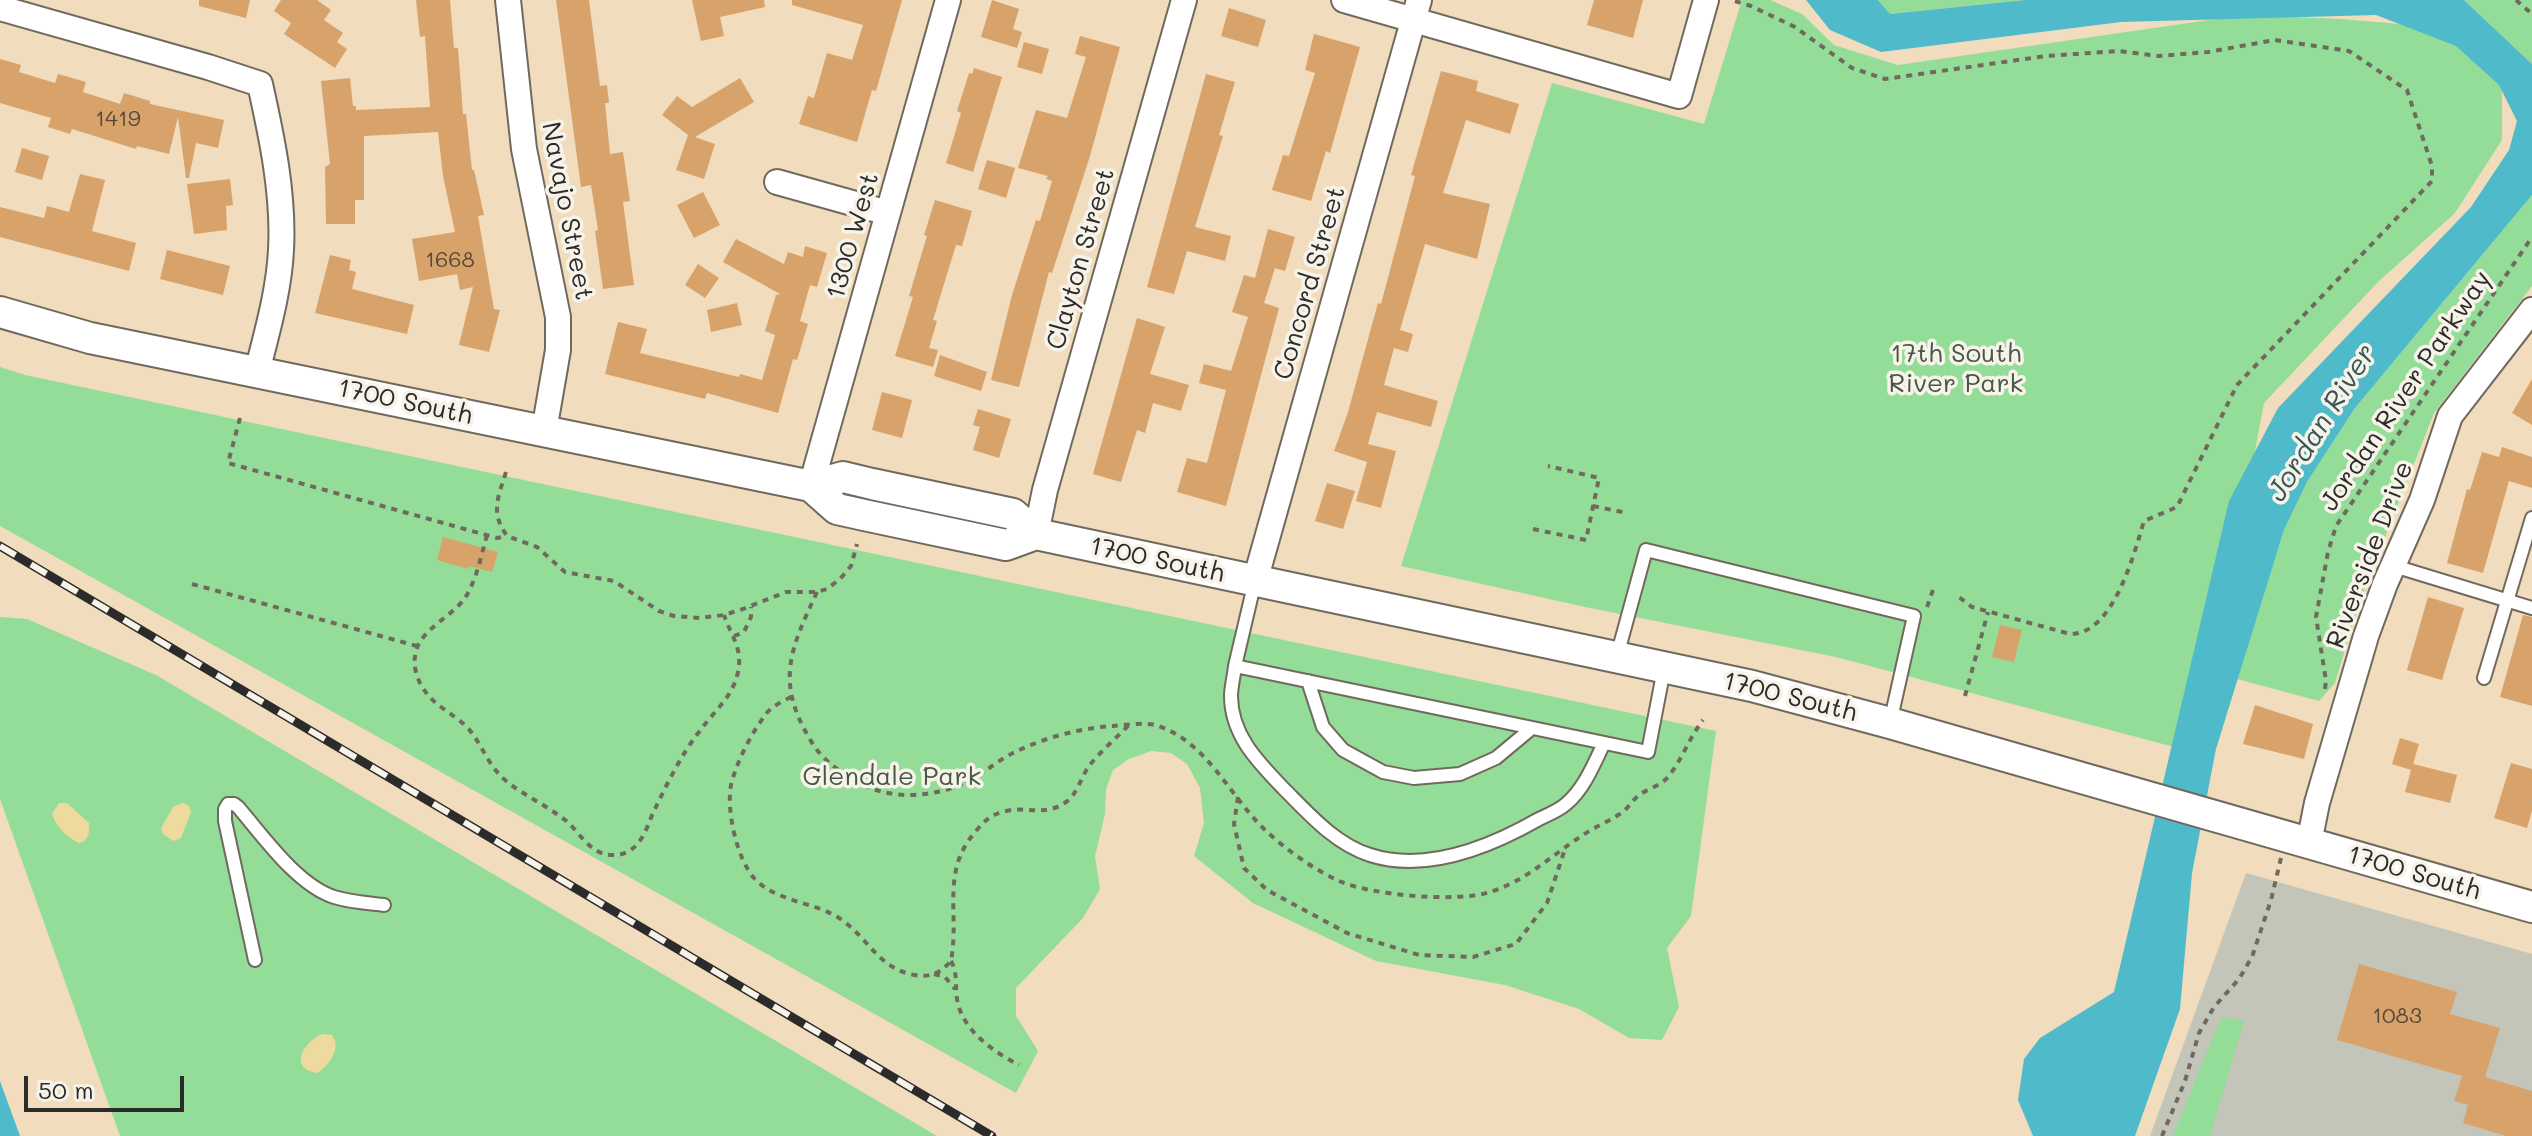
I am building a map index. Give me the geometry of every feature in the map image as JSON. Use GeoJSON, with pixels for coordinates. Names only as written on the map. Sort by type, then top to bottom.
{"type":"FeatureCollection","features":[{"type":"Feature","properties":{"kind":"street","name":"Navajo Street"},"geometry":{"type":"LineString","coordinates":[[508,0],[524,149],[558,317],[558,350],[544,431]]}},
{"type":"Feature","properties":{"kind":"street","name":"1300 West"},"geometry":{"type":"LineString","coordinates":[[811,486],[948,0]]}},
{"type":"Feature","properties":{"kind":"street","name":"Clayton Street"},"geometry":{"type":"LineString","coordinates":[[1036,534],[1049,475],[1184,0]]}},
{"type":"Feature","properties":{"kind":"street"},"geometry":{"type":"LineString","coordinates":[[1344,0],[1416,10],[1679,96],[1706,0]]}},
{"type":"Feature","properties":{"kind":"street"},"geometry":{"type":"LineString","coordinates":[[0,8],[260,84],[271,133],[282,228],[278,277],[257,372]]}},
{"type":"Feature","properties":{"kind":"street","name":"Concord Street"},"geometry":{"type":"LineString","coordinates":[[1255,581],[1416,10]]}},
{"type":"Feature","properties":{"kind":"street"},"geometry":{"type":"LineString","coordinates":[[777,182],[888,213]]}},
{"type":"Feature","properties":{"kind":"street","name":"Riverside Drive"},"geometry":{"type":"LineString","coordinates":[[2309,843],[2317,803],[2366,636],[2435,464],[2450,416],[2532,310]]}},
{"type":"Feature","properties":{"kind":"street","name":"1700 South"},"geometry":{"type":"LineString","coordinates":[[0,312],[90,338],[811,486],[843,477],[1013,514],[1036,534],[1752,686],[2142,794],[2532,907]]}},
{"type":"Feature","properties":{"kind":"lane"},"geometry":{"type":"LineString","coordinates":[[2484,678],[2532,518]]}},
{"type":"Feature","properties":{"kind":"lane"},"geometry":{"type":"LineString","coordinates":[[1617,656],[1646,550],[1914,616],[1890,723]]}},
{"type":"Feature","properties":{"kind":"lane"},"geometry":{"type":"LineString","coordinates":[[2394,566],[2532,608]]}},
{"type":"Feature","properties":{"kind":"lane"},"geometry":{"type":"LineString","coordinates":[[1255,581],[1231,697],[1238,735],[1266,770],[1315,820],[1343,842],[1369,855],[1398,861],[1432,859],[1472,850],[1524,828],[1566,804],[1589,775],[1604,743]]}},
{"type":"Feature","properties":{"kind":"lane"},"geometry":{"type":"LineString","coordinates":[[1235,666],[1648,752],[1664,667]]}},
{"type":"Feature","properties":{"kind":"lane"},"geometry":{"type":"LineString","coordinates":[[1308,681],[1323,727],[1343,750],[1383,772],[1414,778],[1460,774],[1496,758],[1532,728]]}},
{"type":"Feature","properties":{"kind":"lane"},"geometry":{"type":"LineString","coordinates":[[255,960],[225,821],[228,804],[238,807],[284,861],[313,886],[331,896],[384,905]]}},
{"type":"Feature","properties":{"kind":"path"},"geometry":{"type":"LineString","coordinates":[[2516,0],[2532,14]]}},
{"type":"Feature","properties":{"kind":"path"},"geometry":{"type":"LineString","coordinates":[[1735,1],[1795,27],[1852,68],[1885,79],[2046,56],[2118,51],[2159,56],[2208,52],[2275,40],[2349,51],[2407,90],[2432,166],[2432,181],[2237,385],[2177,507],[2144,521],[2118,595],[2096,623],[2082,634],[2070,634],[1972,607],[1955,594]]}},
{"type":"Feature","properties":{"kind":"path","name":"Jordan River Parkway"},"geometry":{"type":"LineString","coordinates":[[2325,692],[2316,617],[2336,526],[2532,237]]}},
{"type":"Feature","properties":{"kind":"path"},"geometry":{"type":"LineString","coordinates":[[240,418],[228,463],[497,538],[507,536],[537,547],[565,572],[614,581],[659,611],[674,616],[700,618],[724,615],[786,592],[827,589],[851,566],[857,544]]}},
{"type":"Feature","properties":{"kind":"path"},"geometry":{"type":"LineString","coordinates":[[1533,529],[1586,540],[1599,478],[1548,466]]}},
{"type":"Feature","properties":{"kind":"path"},"geometry":{"type":"LineString","coordinates":[[506,472],[495,511],[507,536]]}},
{"type":"Feature","properties":{"kind":"path"},"geometry":{"type":"LineString","coordinates":[[1593,506],[1627,513]]}},
{"type":"Feature","properties":{"kind":"path"},"geometry":{"type":"LineString","coordinates":[[487,535],[474,581],[466,596],[456,610],[432,628],[418,646],[415,667],[425,692],[467,727],[493,769],[516,789],[566,821],[593,849],[611,855],[629,852],[641,839],[688,749],[730,694],[740,660],[738,644],[724,615]]}},
{"type":"Feature","properties":{"kind":"path"},"geometry":{"type":"LineString","coordinates":[[192,584],[418,646]]}},
{"type":"Feature","properties":{"kind":"path"},"geometry":{"type":"LineString","coordinates":[[817,592],[792,647],[789,672],[791,697],[818,754],[861,785],[882,793],[907,796],[939,792],[969,781],[992,764],[1052,738],[1106,726],[1153,724],[1182,739],[1211,766],[1264,829],[1296,855],[1341,882],[1392,893],[1460,896],[1489,893],[1535,871],[1582,835],[1624,810],[1639,794],[1667,779],[1703,720]]}},
{"type":"Feature","properties":{"kind":"path"},"geometry":{"type":"LineString","coordinates":[[734,636],[744,632],[751,617],[751,607]]}},
{"type":"Feature","properties":{"kind":"path"},"geometry":{"type":"LineString","coordinates":[[1965,696],[1988,612]]}},
{"type":"Feature","properties":{"kind":"path"},"geometry":{"type":"LineString","coordinates":[[791,697],[767,712],[739,759],[730,788],[739,856],[754,879],[777,895],[816,907],[842,920],[894,970],[945,977],[956,991]]}},
{"type":"Feature","properties":{"kind":"path"},"geometry":{"type":"LineString","coordinates":[[1019,1065],[987,1045],[964,1019],[958,1004],[956,970],[951,961],[955,928],[955,864],[966,842],[988,817],[1008,810],[1049,811],[1069,801],[1090,765],[1130,724]]}},
{"type":"Feature","properties":{"kind":"path"},"geometry":{"type":"LineString","coordinates":[[1238,797],[1234,824],[1244,868],[1267,890],[1347,933],[1419,955],[1473,957],[1516,944],[1547,903],[1566,848]]}},
{"type":"Feature","properties":{"kind":"path"},"geometry":{"type":"LineString","coordinates":[[2162,1136],[2185,1081],[2199,1033],[2214,1007],[2239,979],[2252,957],[2279,868]]}},
{"type":"Feature","properties":{"kind":"path"},"geometry":{"type":"LineString","coordinates":[[934,974],[951,961]]}},
{"type":"Feature","properties":{"kind":"shaded area"},"geometry":{"type":"Polygon","coordinates":[[[2246,873],[2532,954],[2532,1136],[2150,1136],[2246,873]]]}},
{"type":"Feature","properties":{"kind":"green space","name":"17th South River Park"},"geometry":{"type":"Polygon","coordinates":[[[1742,0],[1770,0],[1802,14],[1834,45],[1898,65],[2244,15],[2435,27],[2486,61],[2502,89],[2502,140],[2455,213],[2378,282],[2264,403],[2249,483],[2174,747],[1836,657],[1585,607],[1401,566],[1552,83],[1704,124],[1742,0]]]}},
{"type":"Feature","properties":{"kind":"green space"},"geometry":{"type":"Polygon","coordinates":[[[1878,0],[2025,0],[1890,14],[1878,0]]]}},
{"type":"Feature","properties":{"kind":"green space"},"geometry":{"type":"Polygon","coordinates":[[[2464,0],[2532,0],[2532,64],[2464,0]]]}},
{"type":"Feature","properties":{"kind":"green space"},"geometry":{"type":"Polygon","coordinates":[[[2532,195],[2532,286],[2434,413],[2359,603],[2335,683],[2319,701],[2237,679],[2284,530],[2307,482],[2355,408],[2532,195]]]}},
{"type":"Feature","properties":{"kind":"green space","name":"Glendale Park"},"geometry":{"type":"Polygon","coordinates":[[[0,367],[25,375],[1716,731],[1691,916],[1667,948],[1679,1007],[1662,1040],[1629,1038],[1579,1009],[1505,985],[1376,961],[1253,903],[1194,856],[1204,823],[1200,788],[1187,764],[1171,753],[1151,751],[1129,759],[1113,770],[1106,789],[1105,814],[1095,856],[1100,889],[1083,918],[1016,988],[1016,1016],[1038,1051],[1016,1093],[0,526],[0,367]]]}},
{"type":"Feature","properties":{"kind":"green space"},"geometry":{"type":"Polygon","coordinates":[[[0,617],[27,619],[156,675],[937,1136],[120,1136],[0,799],[0,617]]]}},
{"type":"Feature","properties":{"kind":"green space"},"geometry":{"type":"Polygon","coordinates":[[[2222,1017],[2244,1021],[2210,1136],[2172,1136],[2209,1047],[2222,1017]]]}},
{"type":"Feature","properties":{"kind":"sand"},"geometry":{"type":"Polygon","coordinates":[[[59,803],[67,803],[89,823],[85,840],[79,843],[59,827],[52,814],[59,803]]]}},
{"type":"Feature","properties":{"kind":"sand"},"geometry":{"type":"Polygon","coordinates":[[[183,803],[189,806],[191,812],[181,838],[173,841],[163,834],[161,828],[173,807],[183,803]]]}},
{"type":"Feature","properties":{"kind":"sand"},"geometry":{"type":"Polygon","coordinates":[[[323,1034],[332,1035],[336,1046],[330,1061],[317,1073],[303,1066],[301,1060],[310,1042],[323,1034]]]}},
{"type":"Feature","properties":{"kind":"water","name":"Jordan River"},"geometry":{"type":"Polygon","coordinates":[[[1806,0],[1878,0],[1890,14],[2025,0],[2464,0],[2532,64],[2532,195],[2355,408],[2307,482],[2284,530],[2216,749],[2192,873],[2180,1009],[2135,1136],[2033,1136],[2018,1100],[2024,1059],[2040,1038],[2114,992],[2229,501],[2278,408],[2471,207],[2509,150],[2517,121],[2499,85],[2456,46],[2376,15],[2121,22],[1881,52],[1830,30],[1806,0]]]}},
{"type":"Feature","properties":{"kind":"water"},"geometry":{"type":"Polygon","coordinates":[[[0,1081],[20,1136],[0,1136],[0,1081]]]}},
{"type":"Feature","properties":{"kind":"building"},"geometry":{"type":"Polygon","coordinates":[[[199,0],[250,0],[246,18],[199,6],[199,0]]]}},
{"type":"Feature","properties":{"kind":"building"},"geometry":{"type":"Polygon","coordinates":[[[281,0],[317,0],[331,10],[324,20],[343,33],[337,42],[347,49],[335,68],[284,34],[291,23],[274,11],[281,0]]]}},
{"type":"Feature","properties":{"kind":"building"},"geometry":{"type":"Polygon","coordinates":[[[416,0],[450,0],[454,48],[458,48],[463,114],[466,114],[472,170],[484,215],[478,216],[494,309],[500,310],[489,352],[459,345],[473,287],[460,290],[457,274],[419,281],[412,239],[455,232],[443,176],[438,132],[364,136],[364,200],[355,200],[355,224],[326,224],[325,167],[330,164],[321,81],[350,78],[356,110],[430,107],[425,36],[420,37],[416,0]]]}},
{"type":"Feature","properties":{"kind":"building"},"geometry":{"type":"Polygon","coordinates":[[[556,0],[589,0],[600,86],[607,85],[609,103],[605,103],[610,154],[623,152],[630,201],[623,202],[634,285],[603,289],[591,185],[581,187],[556,0]]]}},
{"type":"Feature","properties":{"kind":"building"},"geometry":{"type":"Polygon","coordinates":[[[692,0],[764,0],[765,7],[720,17],[724,36],[701,41],[692,0]]]}},
{"type":"Feature","properties":{"kind":"building"},"geometry":{"type":"Polygon","coordinates":[[[792,0],[902,0],[876,91],[872,90],[857,142],[799,124],[808,96],[814,98],[827,53],[852,60],[863,25],[792,5],[792,0]]]}},
{"type":"Feature","properties":{"kind":"building"},"geometry":{"type":"Polygon","coordinates":[[[992,0],[1019,9],[1013,29],[1022,32],[1017,48],[981,37],[992,0]]]}},
{"type":"Feature","properties":{"kind":"building"},"geometry":{"type":"Polygon","coordinates":[[[1594,0],[1643,0],[1633,38],[1587,25],[1594,0]]]}},
{"type":"Feature","properties":{"kind":"building"},"geometry":{"type":"Polygon","coordinates":[[[1229,8],[1266,20],[1258,47],[1221,36],[1229,8]]]}},
{"type":"Feature","properties":{"kind":"building"},"geometry":{"type":"Polygon","coordinates":[[[1314,34],[1360,47],[1330,153],[1326,151],[1311,201],[1272,190],[1283,155],[1289,156],[1315,73],[1305,70],[1314,34]]]}},
{"type":"Feature","properties":{"kind":"building"},"geometry":{"type":"Polygon","coordinates":[[[1080,36],[1120,47],[1090,156],[1052,273],[1049,272],[1019,387],[991,380],[1012,295],[1052,181],[1046,179],[1048,176],[1018,168],[1036,110],[1067,118],[1086,57],[1075,54],[1080,36]]]}},
{"type":"Feature","properties":{"kind":"building"},"geometry":{"type":"Polygon","coordinates":[[[1024,42],[1049,49],[1042,74],[1017,67],[1024,42]]]}},
{"type":"Feature","properties":{"kind":"building"},"geometry":{"type":"Polygon","coordinates":[[[0,59],[21,65],[19,72],[55,83],[58,74],[86,82],[83,92],[120,104],[124,93],[150,101],[150,104],[224,120],[218,148],[196,143],[189,178],[186,178],[178,117],[169,154],[137,146],[136,149],[72,129],[70,134],[48,127],[51,118],[0,103],[0,59]]]}},
{"type":"Feature","properties":{"kind":"building"},"geometry":{"type":"Polygon","coordinates":[[[974,68],[1002,77],[973,172],[946,163],[961,113],[957,111],[969,73],[972,74],[974,68]]]}},
{"type":"Feature","properties":{"kind":"building"},"geometry":{"type":"Polygon","coordinates":[[[1441,71],[1478,81],[1476,91],[1519,104],[1510,134],[1466,120],[1443,193],[1490,204],[1477,259],[1425,244],[1400,330],[1413,334],[1408,352],[1394,348],[1384,385],[1438,401],[1431,427],[1377,412],[1368,444],[1396,451],[1381,508],[1356,501],[1367,462],[1334,451],[1378,303],[1381,304],[1415,176],[1411,175],[1441,71]]]}},
{"type":"Feature","properties":{"kind":"building"},"geometry":{"type":"Polygon","coordinates":[[[1206,74],[1235,82],[1219,135],[1223,136],[1195,227],[1231,236],[1225,261],[1187,251],[1174,294],[1147,287],[1206,74]]]}},
{"type":"Feature","properties":{"kind":"building"},"geometry":{"type":"Polygon","coordinates":[[[740,78],[754,102],[695,137],[715,144],[704,179],[676,170],[688,135],[662,115],[677,96],[692,107],[740,78]]]}},
{"type":"Feature","properties":{"kind":"building"},"geometry":{"type":"Polygon","coordinates":[[[22,148],[49,156],[42,180],[15,172],[22,148]]]}},
{"type":"Feature","properties":{"kind":"building"},"geometry":{"type":"Polygon","coordinates":[[[987,160],[1015,168],[1006,198],[978,189],[987,160]]]}},
{"type":"Feature","properties":{"kind":"building"},"geometry":{"type":"Polygon","coordinates":[[[80,174],[105,180],[92,231],[136,243],[129,271],[0,237],[0,207],[44,218],[47,206],[69,212],[80,174]]]}},
{"type":"Feature","properties":{"kind":"building"},"geometry":{"type":"Polygon","coordinates":[[[230,179],[233,205],[226,206],[227,230],[194,234],[187,184],[230,179]]]}},
{"type":"Feature","properties":{"kind":"building"},"geometry":{"type":"Polygon","coordinates":[[[703,192],[720,225],[694,238],[677,205],[703,192]]]}},
{"type":"Feature","properties":{"kind":"building"},"geometry":{"type":"Polygon","coordinates":[[[935,200],[972,211],[962,246],[956,245],[933,320],[937,321],[929,348],[938,350],[933,367],[895,356],[913,297],[909,296],[935,200]]]}},
{"type":"Feature","properties":{"kind":"building"},"geometry":{"type":"Polygon","coordinates":[[[1268,229],[1295,237],[1285,271],[1275,268],[1264,303],[1279,308],[1226,506],[1177,492],[1187,458],[1207,463],[1226,390],[1199,383],[1204,364],[1231,371],[1248,317],[1232,312],[1244,275],[1255,278],[1268,229]]]}},
{"type":"Feature","properties":{"kind":"building"},"geometry":{"type":"Polygon","coordinates":[[[736,239],[784,264],[788,252],[803,257],[805,246],[827,253],[817,287],[810,285],[800,321],[808,324],[797,360],[793,359],[778,413],[707,393],[705,399],[605,374],[618,322],[647,329],[640,353],[762,380],[775,335],[765,331],[776,295],[780,294],[723,262],[736,239]]]}},
{"type":"Feature","properties":{"kind":"building"},"geometry":{"type":"Polygon","coordinates":[[[167,250],[230,266],[223,295],[160,279],[167,250]]]}},
{"type":"Feature","properties":{"kind":"building"},"geometry":{"type":"Polygon","coordinates":[[[330,255],[351,260],[349,270],[356,272],[352,289],[414,305],[407,334],[315,313],[330,255]]]}},
{"type":"Feature","properties":{"kind":"building"},"geometry":{"type":"Polygon","coordinates":[[[698,264],[719,278],[705,298],[685,285],[698,264]]]}},
{"type":"Feature","properties":{"kind":"building"},"geometry":{"type":"Polygon","coordinates":[[[737,303],[742,325],[711,332],[707,310],[737,303]]]}},
{"type":"Feature","properties":{"kind":"building"},"geometry":{"type":"Polygon","coordinates":[[[1137,318],[1165,327],[1150,374],[1189,385],[1181,411],[1153,403],[1145,433],[1137,430],[1121,482],[1093,474],[1137,318]]]}},
{"type":"Feature","properties":{"kind":"building"},"geometry":{"type":"Polygon","coordinates":[[[940,355],[987,372],[981,391],[934,376],[940,355]]]}},
{"type":"Feature","properties":{"kind":"building"},"geometry":{"type":"Polygon","coordinates":[[[2532,379],[2532,425],[2512,413],[2532,379]]]}},
{"type":"Feature","properties":{"kind":"building"},"geometry":{"type":"Polygon","coordinates":[[[882,392],[912,400],[902,438],[872,430],[882,392]]]}},
{"type":"Feature","properties":{"kind":"building"},"geometry":{"type":"Polygon","coordinates":[[[978,409],[1011,419],[999,458],[973,450],[980,427],[973,425],[978,409]]]}},
{"type":"Feature","properties":{"kind":"building"},"geometry":{"type":"Polygon","coordinates":[[[2502,447],[2532,457],[2532,488],[2509,481],[2483,573],[2447,563],[2467,489],[2470,490],[2482,452],[2499,457],[2502,447]]]}},
{"type":"Feature","properties":{"kind":"building"},"geometry":{"type":"Polygon","coordinates":[[[1327,483],[1355,491],[1343,529],[1315,521],[1327,483]]]}},
{"type":"Feature","properties":{"kind":"building"},"geometry":{"type":"Polygon","coordinates":[[[443,537],[498,552],[492,572],[437,560],[443,537]]]}},
{"type":"Feature","properties":{"kind":"building"},"geometry":{"type":"Polygon","coordinates":[[[2428,597],[2464,608],[2442,680],[2407,670],[2428,597]]]}},
{"type":"Feature","properties":{"kind":"building"},"geometry":{"type":"Polygon","coordinates":[[[2523,615],[2532,617],[2532,706],[2500,697],[2523,615]]]}},
{"type":"Feature","properties":{"kind":"building"},"geometry":{"type":"Polygon","coordinates":[[[2000,625],[2022,630],[2014,662],[1992,657],[2000,625]]]}},
{"type":"Feature","properties":{"kind":"building"},"geometry":{"type":"Polygon","coordinates":[[[2255,705],[2313,724],[2304,759],[2243,744],[2255,705]]]}},
{"type":"Feature","properties":{"kind":"building"},"geometry":{"type":"Polygon","coordinates":[[[2400,738],[2419,744],[2413,764],[2457,775],[2450,803],[2405,792],[2411,770],[2392,764],[2400,738]]]}},
{"type":"Feature","properties":{"kind":"building"},"geometry":{"type":"Polygon","coordinates":[[[2511,763],[2532,769],[2532,811],[2527,828],[2494,818],[2511,763]]]}},
{"type":"Feature","properties":{"kind":"building"},"geometry":{"type":"Polygon","coordinates":[[[2359,964],[2457,992],[2450,1014],[2500,1028],[2485,1077],[2532,1091],[2532,1136],[2506,1136],[2463,1123],[2468,1105],[2454,1101],[2462,1076],[2337,1040],[2359,964]]]}},
{"type":"Feature","properties":{"kind":"railway"},"geometry":{"type":"LineString","coordinates":[[0,546],[992,1136]]}}]}
